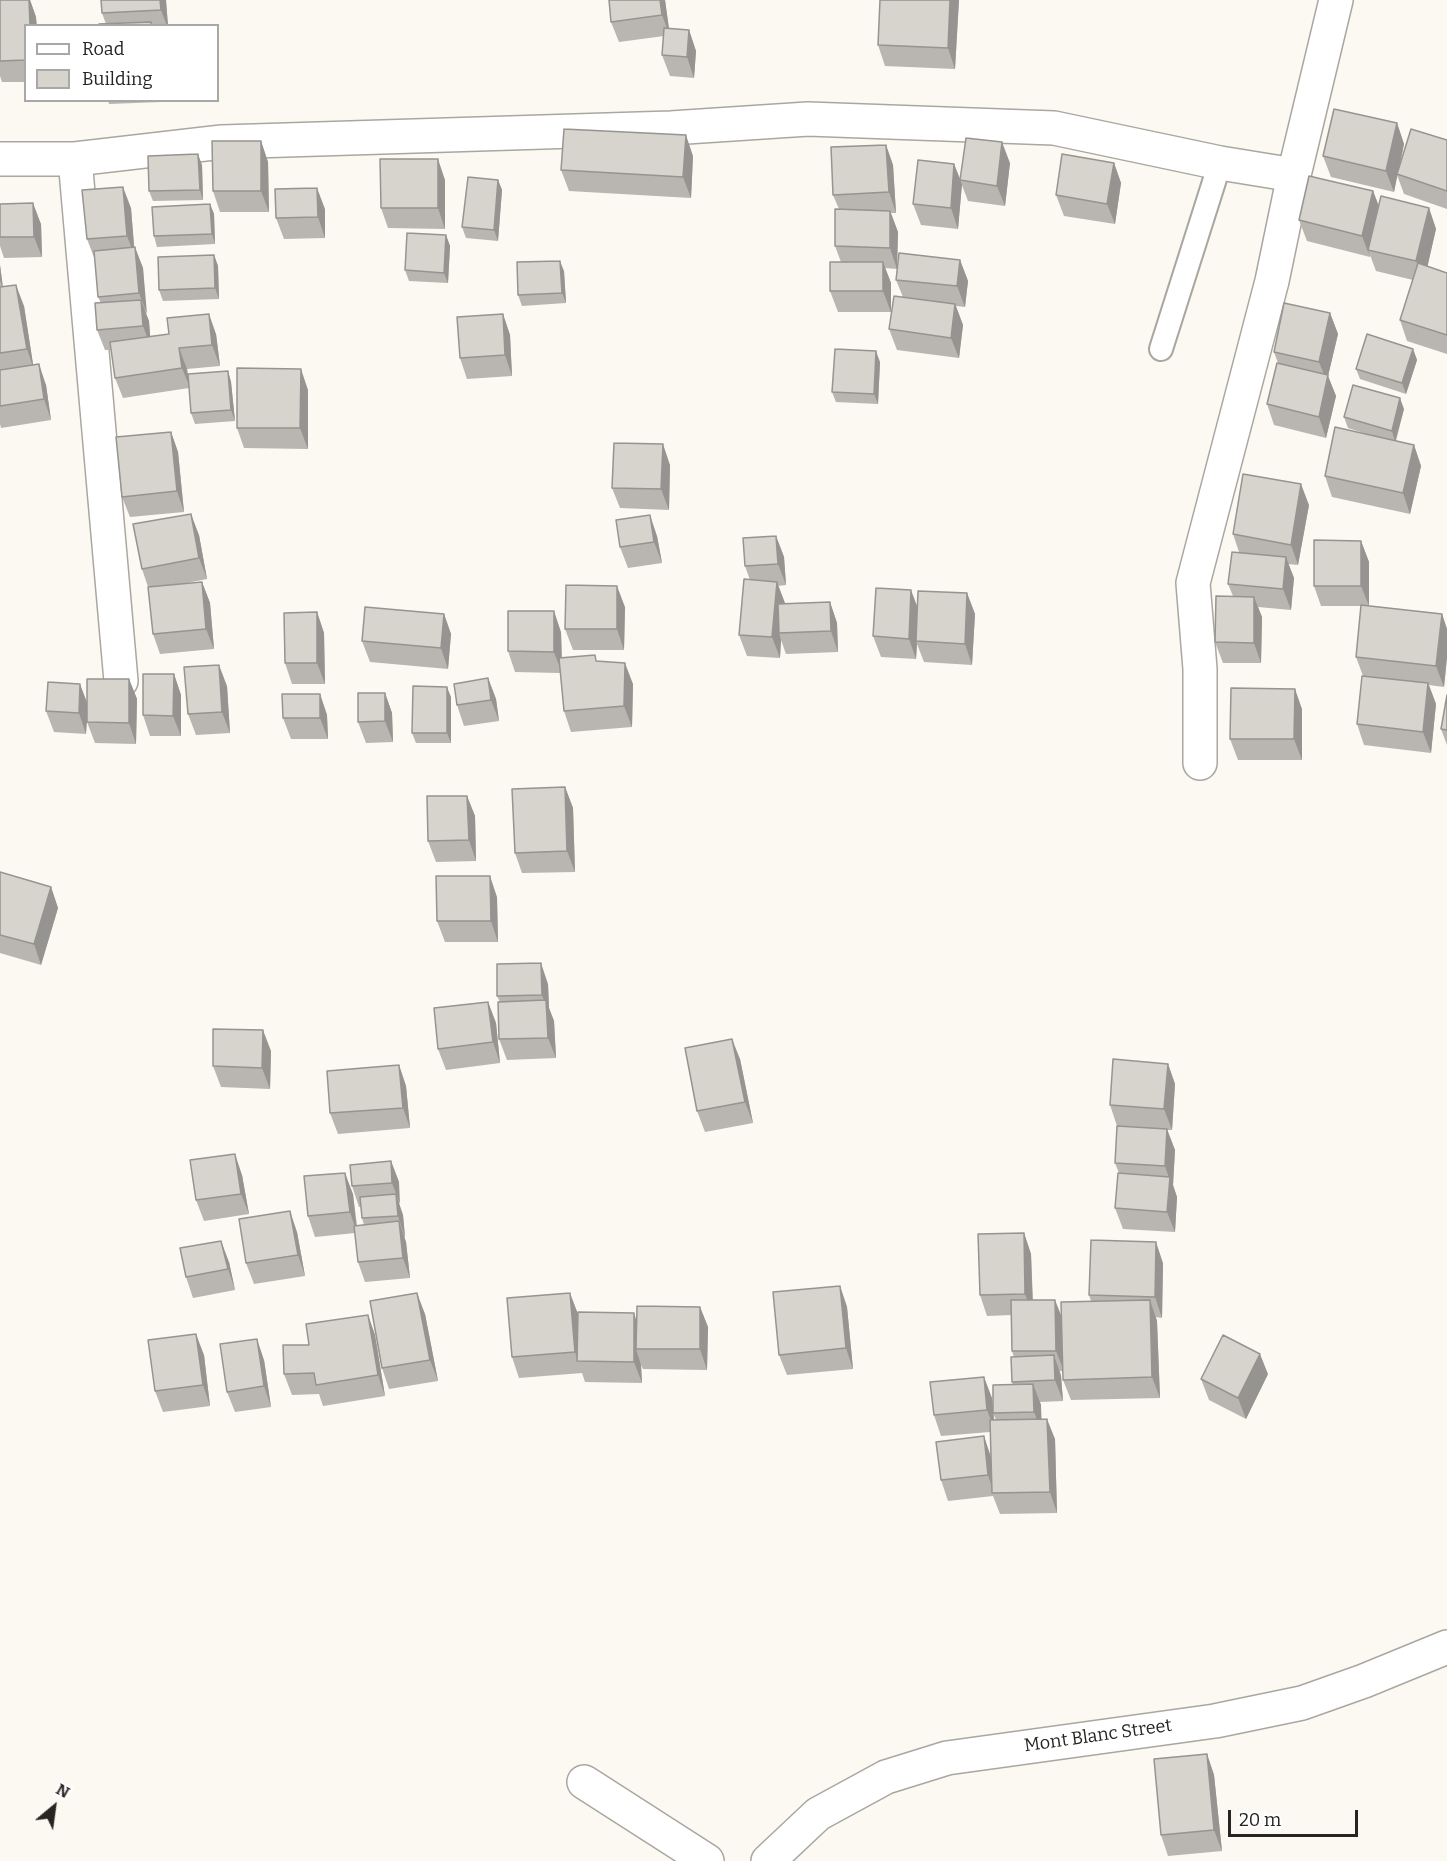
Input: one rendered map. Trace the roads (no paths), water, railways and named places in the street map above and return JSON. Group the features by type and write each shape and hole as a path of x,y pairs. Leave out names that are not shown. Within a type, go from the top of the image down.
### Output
{"street":[{"path":"1200,763 1200,669 1193,583 1241,408 1336,0"},
{"path":"0,159 75,159 222,142 671,128 808,119 1054,128 1220,163 1294,175"},
{"path":"75,159 121,681"},
{"name":"Mont Blanc Street","path":"768,1861 818,1814 886,1777 927,1764 947,1758 1067,1739 1215,1721 1302,1703 1364,1681 1447,1647"},
{"path":"584,1782 706,1861"}],"lane":[{"path":"1161,349 1220,163"}]}
